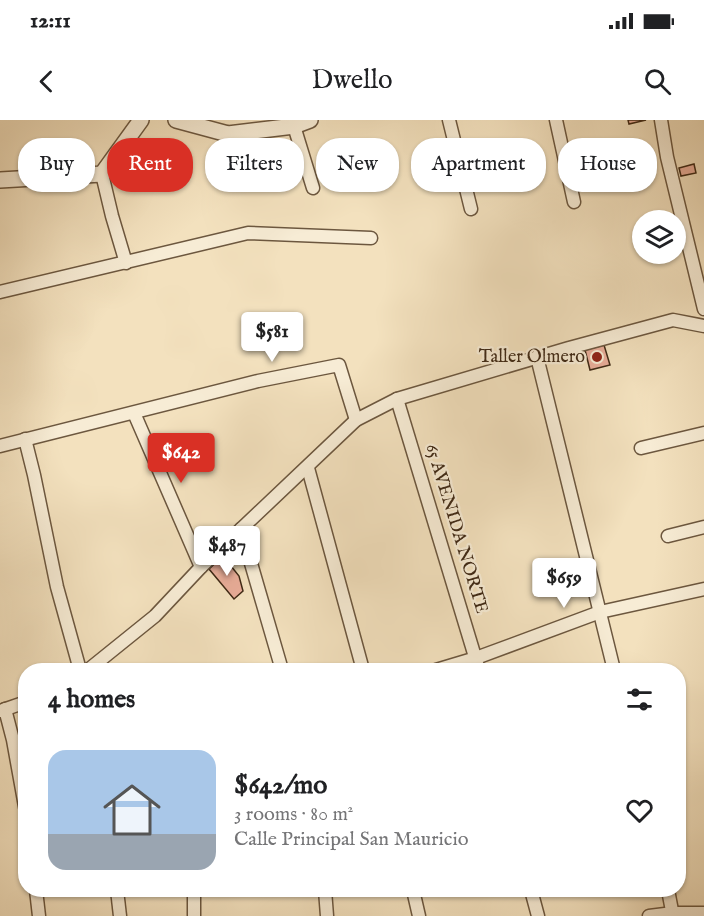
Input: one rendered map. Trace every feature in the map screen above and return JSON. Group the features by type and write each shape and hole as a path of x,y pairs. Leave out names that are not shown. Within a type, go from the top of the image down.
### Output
{"street":[{"path":"126,263 102,174 141,120"},
{"path":"176,120 228,134 294,126 310,120"},
{"path":"449,120 471,209"},
{"path":"556,120 574,202"},
{"path":"661,120 667,157 704,309"},
{"path":"294,126 314,188"},
{"path":"0,180 102,174"},
{"path":"0,292 248,233 370,238"},
{"path":"96,663 155,616 201,567 356,420 397,399 537,357 673,320 704,326"},
{"path":"537,357 612,663"},
{"path":"0,446 258,381 339,365 356,420"},
{"name":"65 AVENIDA NORTE","path":"397,399 477,663"},
{"path":"134,413 201,567"},
{"path":"641,448 704,433"},
{"path":"25,439 57,587 84,663"},
{"path":"308,468 361,663"},
{"path":"668,536 704,527"},
{"path":"241,529 280,663"},
{"path":"459,663 600,612 704,589"},
{"path":"18,705 2,710 13,741 18,768"},
{"path":"37,897 39,916"},
{"path":"118,897 120,916"},
{"path":"194,897 194,916"},
{"path":"326,897 327,916"},
{"path":"415,897 419,916"},
{"path":"533,897 537,916"},
{"path":"669,897 673,914"},
{"path":"649,916 704,913"}],"building":[{"path":"628,120 646,120 629,124"},
{"path":"694,164 696,173 681,176 679,168"},
{"name":"Taller Olmero","path":"604,345 610,365 590,370 585,350"},
{"path":"223,556 239,576 243,591 234,599 209,569"}],"place":[{"name":"Taller Olmero","path":"597,357"}]}
